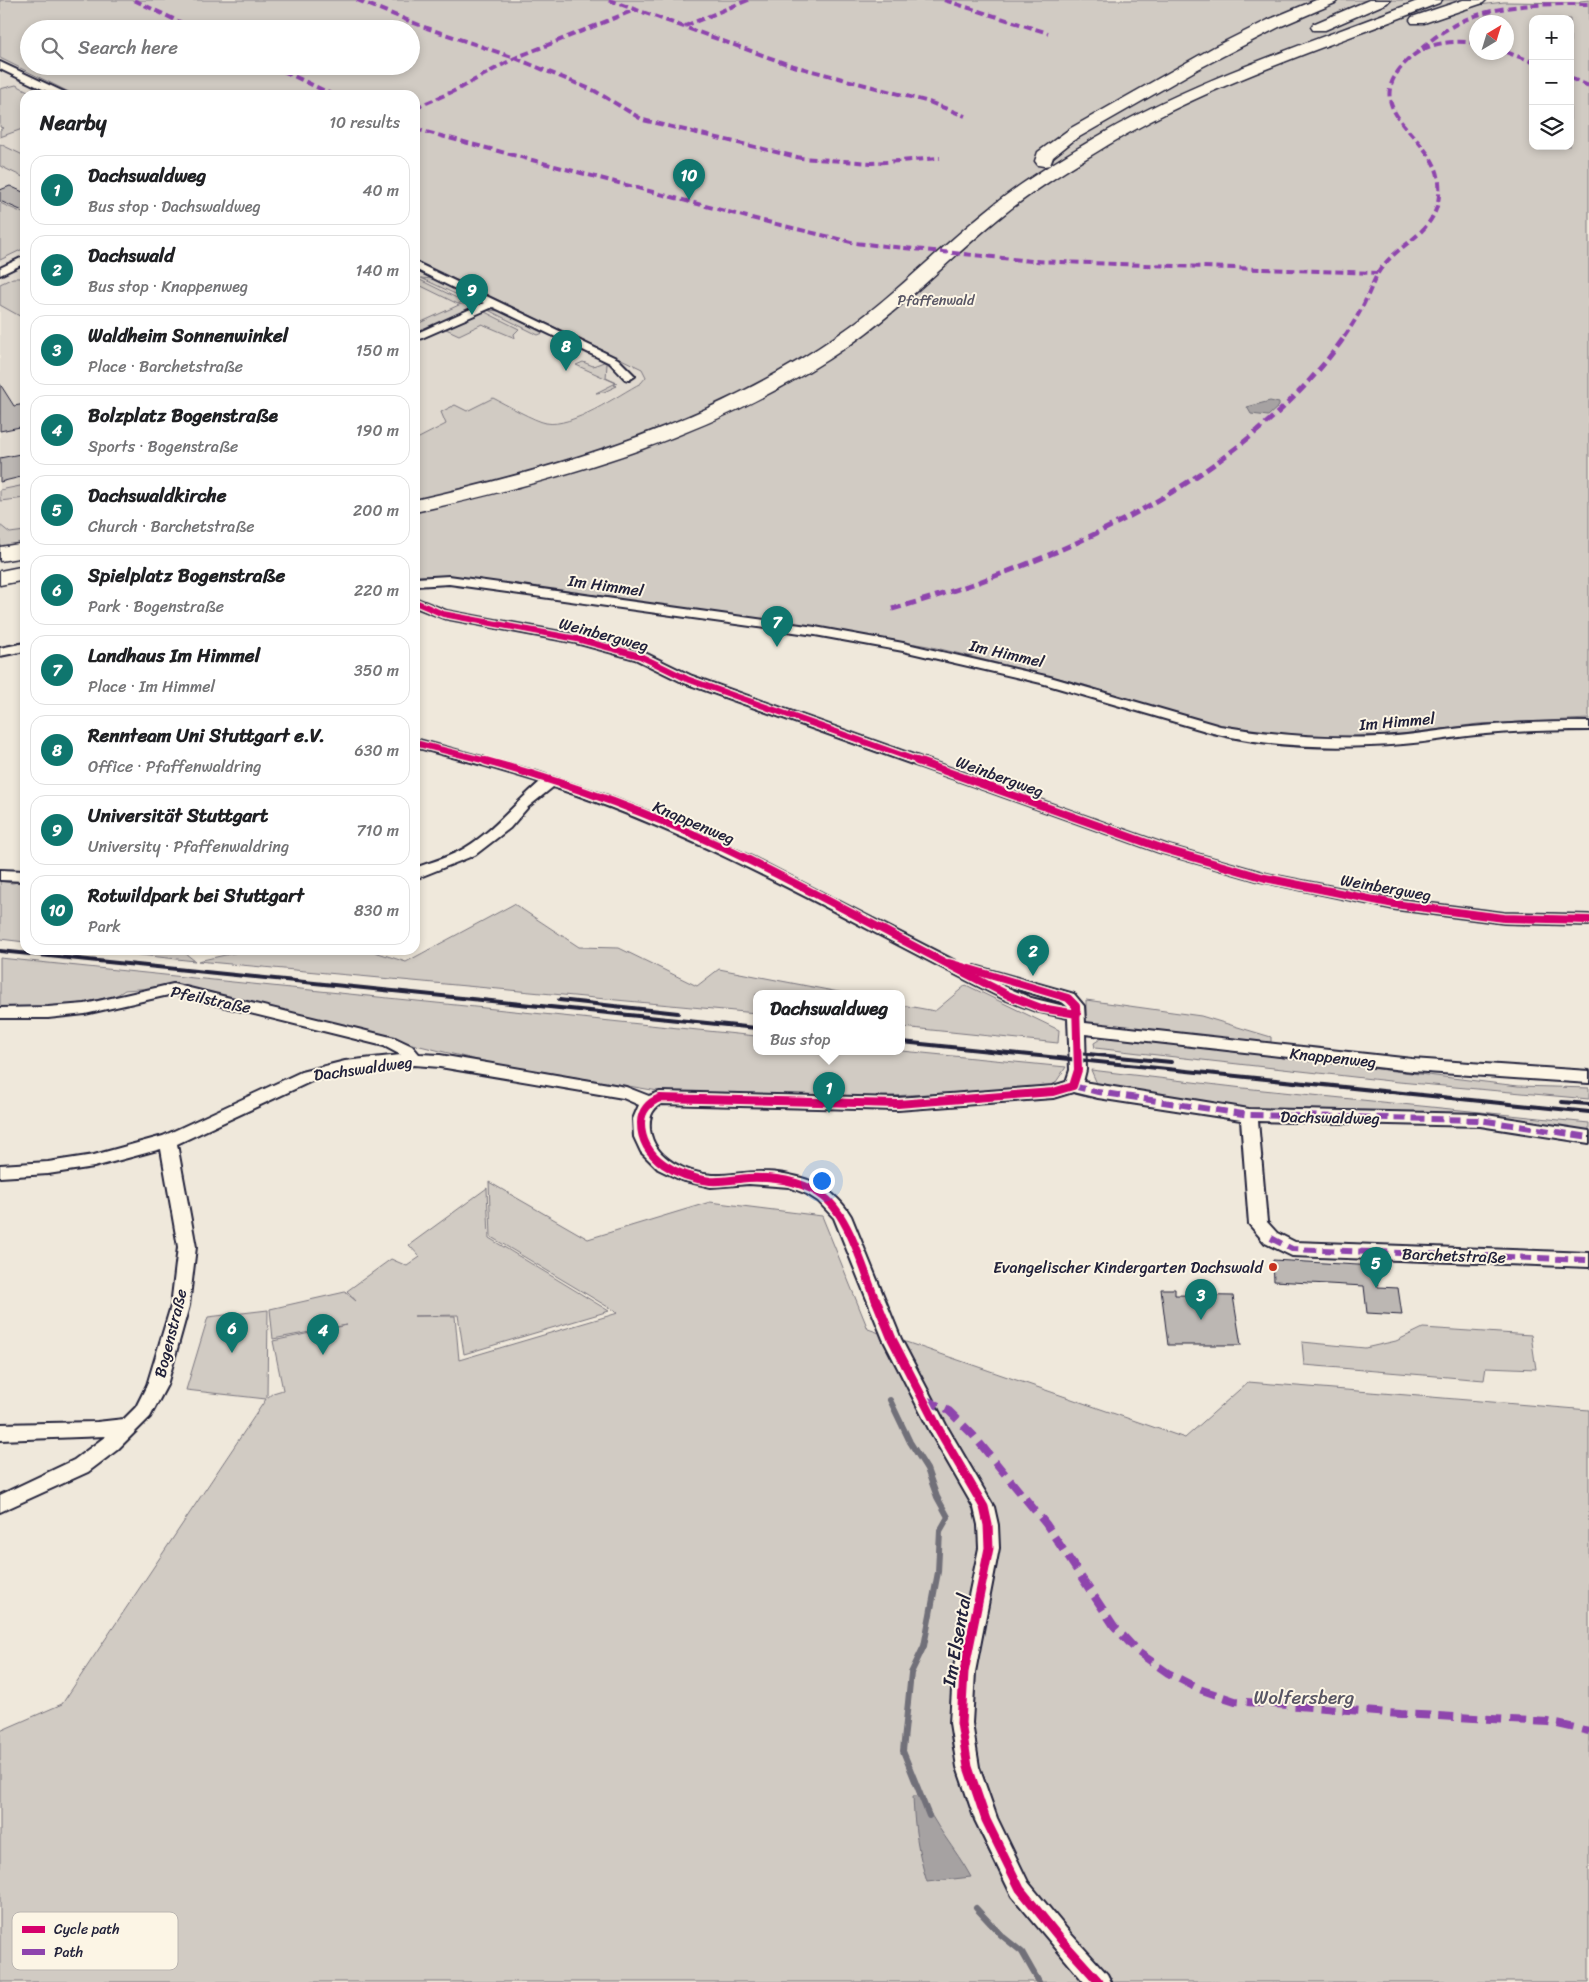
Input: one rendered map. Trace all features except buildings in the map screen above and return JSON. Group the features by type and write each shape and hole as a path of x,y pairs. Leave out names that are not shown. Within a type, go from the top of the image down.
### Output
{"highway":[{"path":"1044,161 1044,156 1062,142 1178,73 1262,30 1330,0"},
{"path":"1291,41 1338,18 1382,0"},
{"path":"420,505 520,481 602,455 696,420 776,380 804,365 856,331 908,290 969,234 1042,178 1156,111 1377,17 1407,0"},
{"path":"420,493 505,474 567,455 670,418 745,383 799,352 847,320 990,198 1044,161 1153,100 1224,66 1291,41 1434,0"},
{"path":"1096,146 1157,119 1229,91 1442,11 1478,0"},
{"path":"0,554 20,551"},
{"path":"0,565 20,562"},
{"path":"0,578 20,574"},
{"path":"0,591 20,587"}],"street":[{"path":"0,65 20,75"},
{"path":"21,75 52,90"},
{"path":"0,272 20,262"},
{"path":"420,267 614,361 629,376"},
{"path":"420,336 493,303"},
{"name":"Im Himmel","path":"420,582 450,580 582,600 815,631 903,647 1045,680 1218,730 1239,734 1354,742 1404,740 1468,731 1539,725 1589,726"},
{"name":"Weinbergweg","path":"420,604 443,614 577,639 640,656 687,679 1164,849 1265,878 1394,904 1495,917 1589,920"},
{"path":"0,652 20,648"},
{"name":"Knappenweg","path":"420,743 463,754 550,781 628,809 712,844 949,963 1068,998 1076,1006 1077,1021 1412,1065 1589,1077"},
{"path":"420,872 470,852 505,825 523,804 550,781"},
{"path":"0,874 20,876"},
{"name":"Pfeilstraße","path":"0,1013 62,1012 97,1007 144,993 173,988 389,1042 406,1050 414,1059"},
{"path":"1072,1086 1078,1070 1077,1021"},
{"name":"Dachswaldweg","path":"0,1171 48,1168 94,1161 168,1142 307,1076 345,1067 414,1059 440,1061 626,1092 650,1102 660,1098 898,1104 1053,1092 1072,1086 1098,1092 1249,1115 1480,1120 1589,1137"},
{"name":"Im Elsental","path":"650,1102 644,1109 641,1120 642,1133 648,1149 664,1166 682,1175 712,1181 771,1178 800,1183 814,1189 836,1206 842,1216 892,1339 939,1430 984,1507 988,1525 989,1548 964,1672 961,1723 968,1768 986,1820 1020,1889 1062,1941 1099,1982"},
{"name":"Barchetstraße","path":"1249,1115 1258,1224 1271,1238 1292,1249 1589,1260"},
{"name":"Bogenstraße","path":"0,1504 81,1466 110,1445 143,1412 157,1385 180,1306 187,1247 168,1142"},
{"path":"0,1432 97,1430 128,1426"}],"shaded area":[{"path":"0,58 20,68 20,75 34,75 65,90 20,90 20,532 10,533 0,525"},
{"path":"420,262 642,369 646,377 641,383 576,418 561,422 545,423 493,398 420,437"},
{"path":"1270,401 1279,403 1279,406 1268,416 1251,414 1247,407"},
{"path":"922,1795 932,1817 971,1877 927,1882 915,1829 913,1796"}],"green space":[{"name":"Pfaffenwald","path":"0,0 1470,0 1479,5 1504,2 1580,3 1580,1 1589,0 1589,719 1478,724 1367,739 1228,730 1078,683 928,646 793,624 448,576 420,576 420,437 446,424 441,412 455,405 467,411 493,398 541,422 557,423 569,421 595,409 641,383 646,377 642,369 420,262 420,90 65,90 34,75 420,75 420,20 20,20 20,68 0,58"},
{"path":"16,85 26,90 20,90 20,130 0,137 0,130 3,128 0,127 0,89"},
{"path":"0,144 20,154 20,176 0,166"},
{"path":"0,203 20,212 20,250 0,260"},
{"path":"13,278 20,278 20,316 0,305 0,284"},
{"path":"421,278 433,279 478,300 480,304 479,305"},
{"path":"420,280 463,301 458,304 420,285"},
{"path":"461,304 475,307 420,332 420,323"},
{"path":"488,310 500,311 543,333 538,335"},
{"path":"483,311 519,329 514,334 515,338 482,324 459,335 446,329"},
{"path":"583,362 593,366 604,362 607,364 606,378 617,383 614,385 617,386 604,392 596,393 616,383 576,365"},
{"path":"20,486 20,499 0,501 0,490"},
{"path":"0,525 10,533 20,532 20,547 0,550"},
{"path":"0,881 12,883 20,882 20,941 0,939"},
{"path":"514,904 579,947 619,948 697,986 719,969 828,990 753,990 753,1013 198,961 225,955 384,955 406,962"},
{"path":"140,955 187,955 195,961"},
{"path":"0,958 753,1036 753,1055 905,1055 905,1051 1066,1067 1054,1085 1037,1088 855,1098 670,1093 485,1062 177,986 125,990 117,995 63,1008 0,1008"},
{"path":"966,985 1059,1030 1058,1043 905,1027 905,1006 935,1011"},
{"path":"1086,1000 1201,1016 1271,1037 1271,1048 1086,1023"},
{"path":"1105,1036 1518,1086 1589,1088 1589,1099 1399,1082 1095,1048 1094,1043"},
{"path":"1091,1070 1243,1088 1589,1123 1589,1135 1480,1119 1251,1111 1098,1086"},
{"name":"Wolfersberg","path":"489,1182 588,1239 710,1202 822,1216 868,1329 1185,1438 1248,1382 1589,1410 1589,1982 0,1982 0,1731 62,1704 266,1399 186,1390 208,1317 268,1310 267,1398 273,1393 283,1390 273,1341 347,1325 273,1339 270,1309 345,1292 356,1301 347,1291 391,1259 407,1266 420,1257 409,1245 487,1188 489,1238 609,1311 464,1354 458,1315 414,1316 455,1316 459,1360 618,1313 491,1237"},
{"path":"1423,1328 1531,1335 1536,1369 1486,1367 1484,1380 1304,1365 1302,1342 1365,1348 1396,1341"}],"waterway":[{"path":"890,1400 910,1442 927,1469 937,1497 948,1517 940,1531 938,1572 924,1646 911,1673 903,1751 929,1816"},
{"path":"976,1908 1001,1935 1022,1952 1039,1982"}],"railway":[{"path":"0,951 20,953"},
{"path":"39,955 753,1028"},
{"path":"559,1000 678,1013"},
{"path":"905,1042 1589,1112"},
{"path":"1077,1053 1171,1062"},
{"path":"1562,1102 1589,1104"}],"marked path":[{"path":"134,0 175,20"},
{"path":"357,0 407,20"},
{"path":"609,0 790,65 929,102 965,116"},
{"path":"685,26 748,0"},
{"path":"944,0 1048,33"},
{"path":"1422,48 1439,33 1457,22 1478,14 1522,6 1589,4"},
{"path":"420,106 454,91 515,58 637,9"},
{"path":"420,25 515,58 595,91 643,120 801,158 872,163 940,158"},
{"path":"892,609 1020,566 1113,524 1158,500 1202,473 1243,443 1281,410 1316,373 1344,337 1357,318 1376,275 1383,265 1414,239 1434,217 1439,198 1439,182 1436,168 1396,117 1390,97 1390,90 1395,77 1402,66 1419,51 1441,43 1469,42"},
{"path":"1514,55 1529,61"},
{"path":"292,75 323,90"},
{"path":"1574,80 1589,86"},
{"path":"420,130 747,217 855,243 1032,261 1377,273"},
{"path":"1073,1086 1098,1092 1249,1115 1480,1120 1589,1137"},
{"path":"1271,1238 1292,1249 1589,1260"},
{"path":"924,1399 949,1411 973,1435 1046,1524 1114,1626 1138,1652 1168,1673 1199,1689 1235,1701 1401,1714 1548,1722 1589,1731"}],"cycle path":[{"path":"420,604 443,614 577,639 640,656 687,679 1164,849 1265,878 1394,904 1504,918 1589,920"},
{"path":"420,744 491,762 566,786 640,813 712,843 749,861 1010,996 1041,1008 1077,1014"},
{"path":"949,963 1068,998 1076,1006 1078,1070 1073,1086 1053,1092 898,1104 660,1098 652,1101 644,1111 641,1119 642,1137 647,1148 664,1165 687,1176 711,1181 749,1178 789,1181 824,1196 842,1216 892,1339 939,1430 984,1507 988,1525 989,1548 964,1672 961,1723 968,1767 986,1820 1020,1889 1062,1941 1099,1982"}],"place":[{"name":"Rotwildpark bei Stuttgart","path":"689,200"},
{"name":"Universität Stuttgart","path":"472,315"},
{"name":"Rennteam Uni Stuttgart e.V.","path":"566,371"},
{"name":"Landhaus Im Himmel","path":"777,647"},
{"name":"Dachswald","path":"1033,976"},
{"name":"Dachswaldweg","path":"829,1113"},
{"name":"Evangelischer Kindergarten Dachswald","path":"1273,1267"},
{"name":"Dachswaldkirche","path":"1376,1288"},
{"name":"Waldheim Sonnenwinkel","path":"1201,1320"},
{"name":"Spielplatz Bogenstraße","path":"232,1353"},
{"name":"Bolzplatz Bogenstraße","path":"323,1355"}]}
